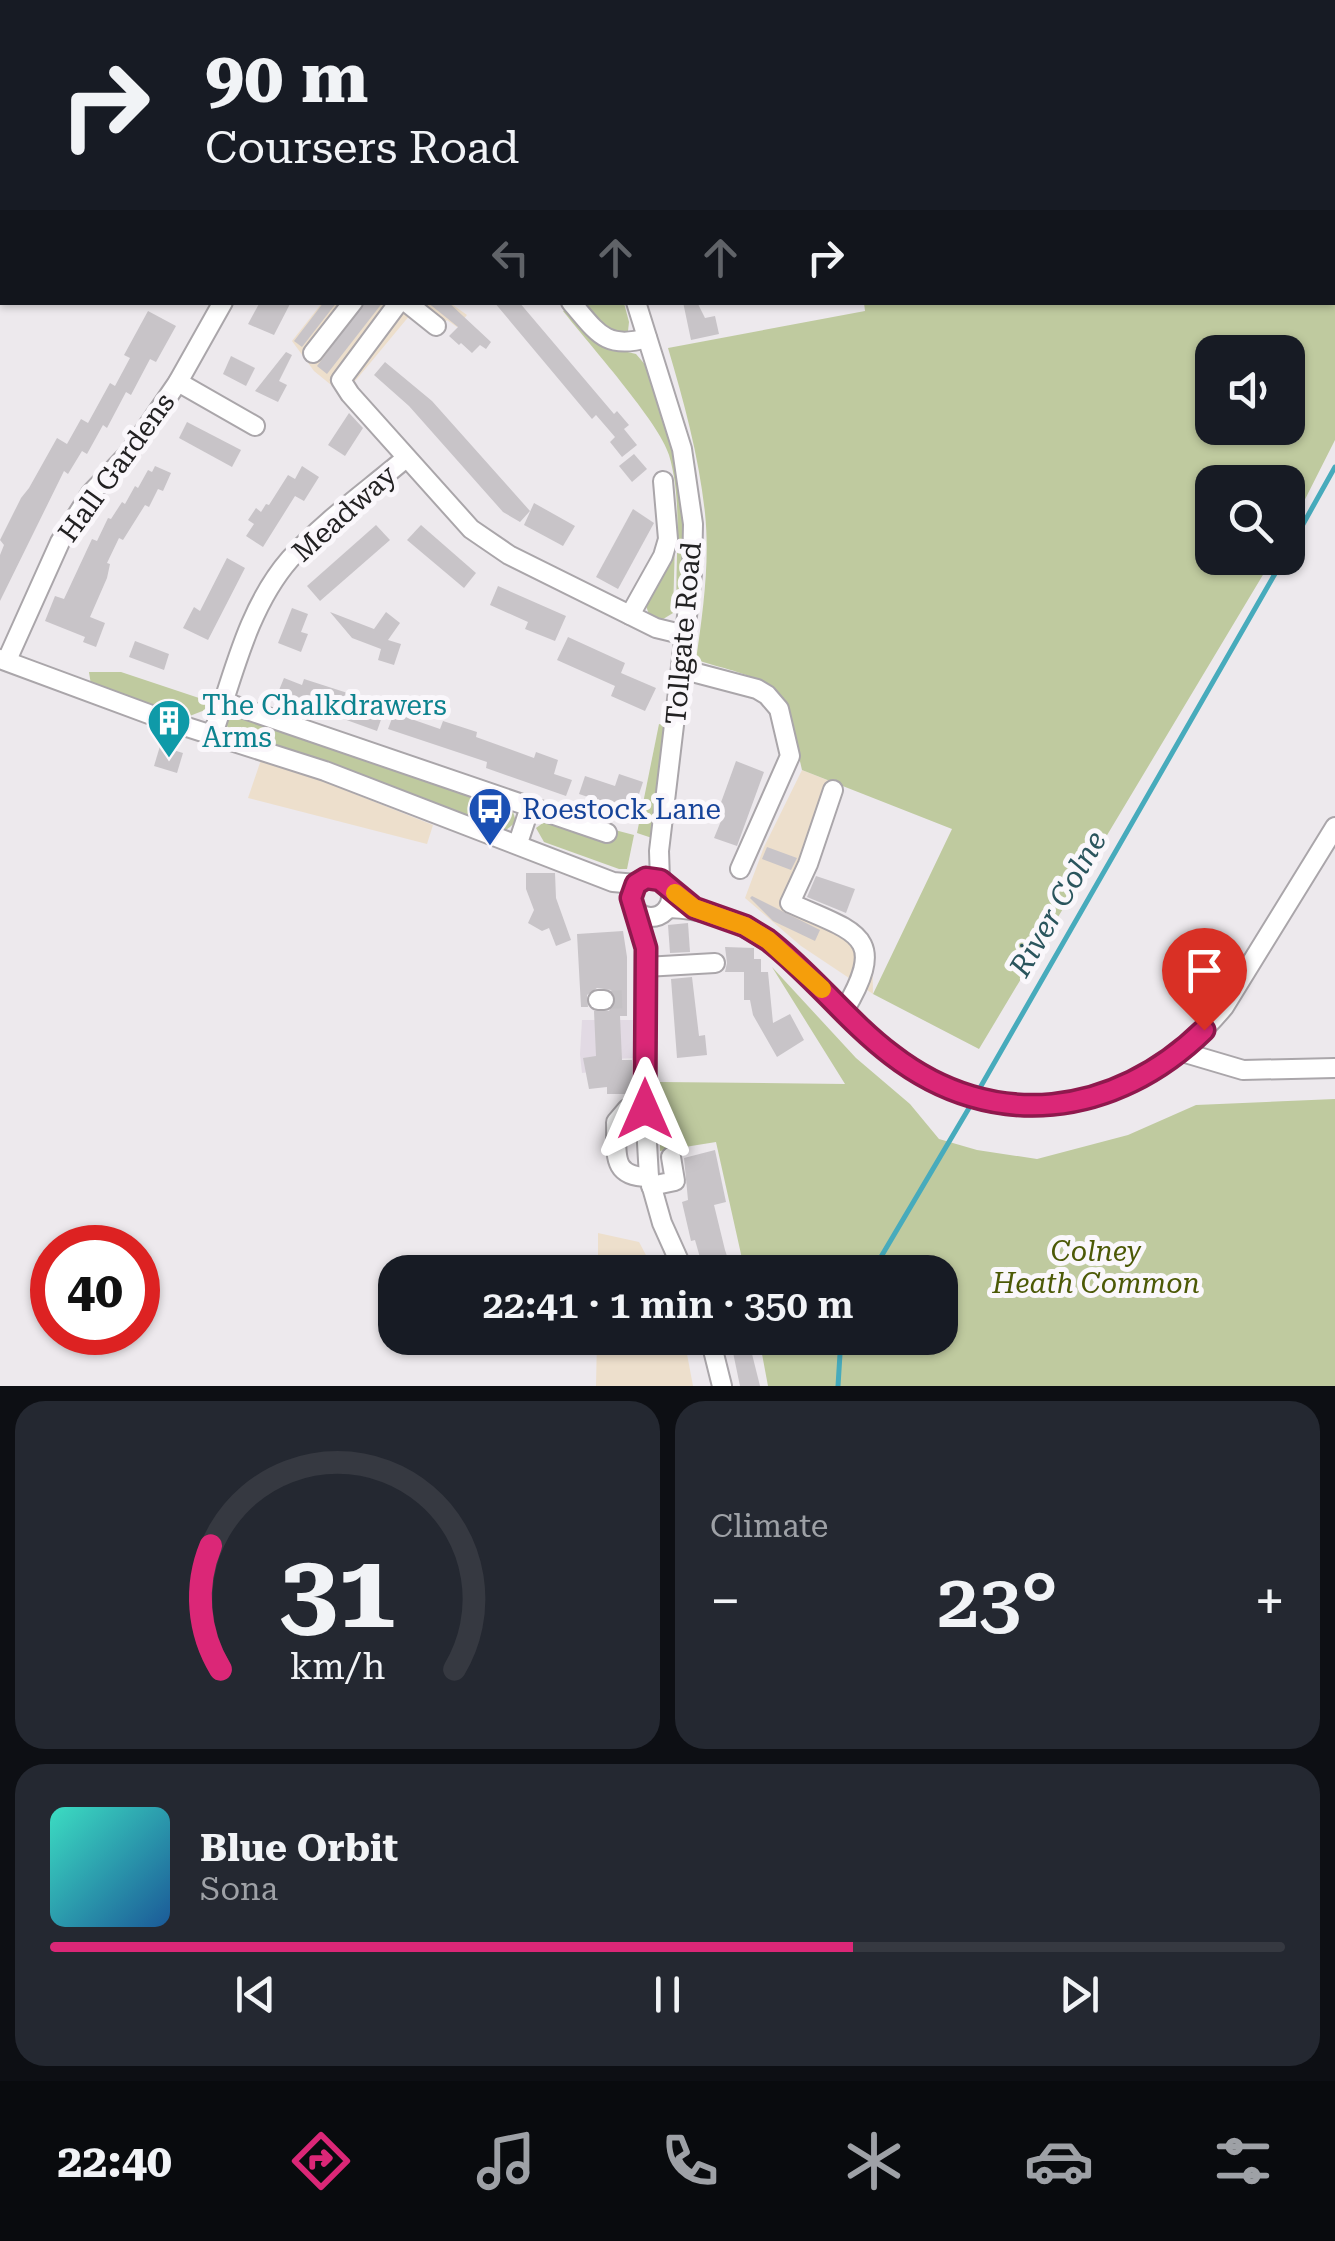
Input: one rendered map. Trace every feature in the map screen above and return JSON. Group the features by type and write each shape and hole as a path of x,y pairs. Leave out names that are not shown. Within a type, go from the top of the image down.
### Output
{"street":[{"name":"Hall Gardens","path":"3,660 60,542 91,493 130,452 178,382 221,305"},
{"path":"313,354 351,305"},
{"name":"Meadway","path":"400,305 341,380 350,394 462,520 489,542 656,628 686,634"},
{"path":"406,305 436,326"},
{"path":"573,305 607,340 629,343 647,338"},
{"name":"Tollgate Road","path":"637,305 682,449 691,497 692,574 686,634 650,895 646,957 636,1000 650,1182 676,1255"},
{"name":"Hall Gardens","path":"178,382 255,426"},
{"name":"Meadway","path":"213,734 256,615 282,570 308,542 406,458"},
{"path":"630,615 663,556 668,539 663,481"},
{"path":"3,660 165,720 326,772 613,882 745,926 768,940 893,1056 942,1086 1012,1104 1063,1104 1102,1096 1137,1082 1182,1052 1224,1007 1335,827"},
{"path":"682,669 757,689 767,694 779,709 790,756 740,869"},
{"path":"224,702 607,833"},
{"path":"832,790 808,864 790,903 847,928 860,938 867,964 862,982 844,1011"},
{"path":"518,843 530,807"},
{"path":"646,957 715,962"},
{"path":"1182,1052 1243,1070 1335,1068"},
{"path":"645,1109 627,1109 616,1122 622,1171 650,1182 675,1182 671,1157"},
{"path":"714,1355 722,1386"}],"shaded area":[{"path":"320,305 453,305 467,315 457,327 447,320 435,334 410,315 341,393 314,371 292,341"},
{"path":"262,757 433,825 427,844 248,798"},
{"path":"802,770 842,786 802,899 853,924 872,945 873,994 801,946 745,898 764,847"},
{"path":"582,1020 633,1020 634,1058 598,1060 598,1071 582,1073"},
{"path":"598,1233 639,1242 646,1255 598,1255"},
{"path":"597,1355 687,1355 693,1386 596,1386"}],"green space":[{"path":"582,305 625,305 628,331 618,334 605,329"},
{"path":"864,305 1335,305 1335,440 1305,499 1305,465 1195,465 1195,575 1263,575 979,1049 873,994 952,829 802,770 789,718 774,690 747,675 696,660 706,568 705,513 690,430 668,348 865,311"},
{"path":"566,309 602,346 636,354 648,368 678,469 685,531 681,604 677,611 677,513 669,455 652,423 563,311"},
{"path":"675,542 673,613 660,621 650,617 646,606"},
{"path":"89,672 121,672 208,701 205,710 182,719 91,685"},
{"path":"236,713 512,808 516,822 506,830 499,829 233,733 226,725 227,719"},
{"path":"659,724 666,726 652,838 637,833"},
{"path":"547,820 634,835 627,869 544,842 536,828"},
{"name":"Colney Heath Common","path":"772,967 856,1058 910,1104 939,1139 977,1150 1037,1159 1128,1135 1196,1105 1335,1099 1335,1386 768,1386 762,1355 958,1355 958,1255 741,1255 716,1142 660,1151 660,1082 845,1084"}],"building":[{"path":"258,305 289,305 274,335 248,324"},
{"path":"322,305 335,305 302,347 294,341"},
{"path":"363,305 381,305 327,374 317,366"},
{"path":"431,305 451,305 491,342 486,349 480,345 472,353 449,336 458,327"},
{"path":"497,305 522,305 614,414 617,411 629,425 624,429 637,445 622,457 610,442 615,437 596,415 592,419"},
{"path":"684,305 698,305 705,318 715,316 719,334 691,340"},
{"path":"148,311 176,326 156,362 150,359 131,395 126,392 107,428 103,425 87,454 82,451 68,474 64,471 0,601 0,555 4,545 0,540 21,498 57,438 67,444 81,419 88,423 110,383 115,386 130,358 124,355"},
{"path":"286,352 292,355 279,381 287,385 278,402 255,391"},
{"path":"231,356 255,368 246,386 223,374"},
{"path":"385,362 432,401 530,511 520,522 503,512 409,406 374,375"},
{"path":"349,413 363,428 345,456 328,445"},
{"path":"187,422 241,450 232,467 179,438"},
{"path":"634,454 647,469 632,482 619,466"},
{"path":"155,466 171,473 163,491 158,489 123,540 119,538 107,563 107,578 90,617 105,623 96,647 83,642 85,637 45,621 55,596 64,599 92,539 97,541 108,518 122,502 125,504 135,486 138,488 148,470 152,472"},
{"path":"302,466 319,477 304,501 295,496 263,547 246,536 254,524 248,520 256,508 261,512 269,505 288,475 295,479"},
{"path":"534,503 575,526 563,546 524,525"},
{"path":"633,509 654,523 618,589 596,577"},
{"path":"376,525 390,540 320,601 307,586"},
{"path":"421,525 476,573 464,588 407,540"},
{"path":"227,558 245,568 208,640 183,628 194,607 200,611"},
{"path":"498,586 566,616 555,641 525,629 528,622 490,605"},
{"path":"292,608 308,614 301,632 308,634 301,652 278,643"},
{"path":"330,612 374,629 386,612 400,623 388,640 401,644 394,665 378,660 381,649 352,638"},
{"path":"568,637 625,663 621,673 656,688 645,711 611,696 615,686 557,660"},
{"path":"135,641 169,654 164,670 129,657"},
{"path":"284,678 302,685 304,679 360,697 357,705 383,714 377,731 277,695"},
{"path":"394,713 440,729 443,721 534,758 536,752 558,760 554,774 572,780 566,796 486,768 487,762 388,729"},
{"path":"160,746 183,753 177,773 154,766"},
{"path":"736,761 764,772 737,846 714,838 721,821 715,819"},
{"path":"619,774 643,782 633,812 579,794 585,776 615,786"},
{"path":"767,847 797,858 791,870 762,859"},
{"path":"526,873 555,873 556,898 571,940 556,946 549,928 542,931 528,923 534,910 526,889"},
{"path":"816,876 855,889 846,913 807,897"},
{"path":"752,896 820,930 815,941 773,921"},
{"path":"688,923 690,952 670,953 668,925"},
{"path":"623,931 627,1016 620,1016 622,1060 632,1060 632,1094 607,1094 607,1087 589,1089 583,1058 596,1056 594,1011 609,1011 616,999 611,990 597,988 587,995 588,1007 581,1007 577,934"},
{"path":"725,947 754,948 754,959 761,959 761,972 768,972 773,1023 790,1014 804,1040 777,1057 753,1015 750,1000 744,1000 744,972 725,972"},
{"path":"692,977 699,1036 705,1035 707,1055 677,1058 671,979"},
{"path":"715,1150 726,1202 714,1205 727,1255 699,1255 695,1240 691,1241 682,1202 688,1200 684,1158"},
{"path":"734,1355 752,1355 760,1386 740,1386"}],"waterway":[{"name":"River Colne","path":"1305,521 1335,467"},
{"name":"River Colne","path":"977,1093 1274,575"},
{"name":"River Colne","path":"882,1255 972,1103"},
{"name":"River Colne","path":"838,1386 840,1355"}],"tunnel":[{"path":"604,1000 627,999"}],"slow traffic":[{"path":"675,893 694,908 720,915 768,940 822,989"}],"place":[{"name":"The Chalkdrawers Arms","path":"169,759"},
{"name":"Roestock Lane","path":"490,847"}],"route":[{"path":"645,1109 646,948 631,898 636,884 646,878 660,880 694,908 720,915 768,940 893,1056 920,1075 977,1098 1044,1106 1102,1096 1160,1068 1204,1030"}]}
